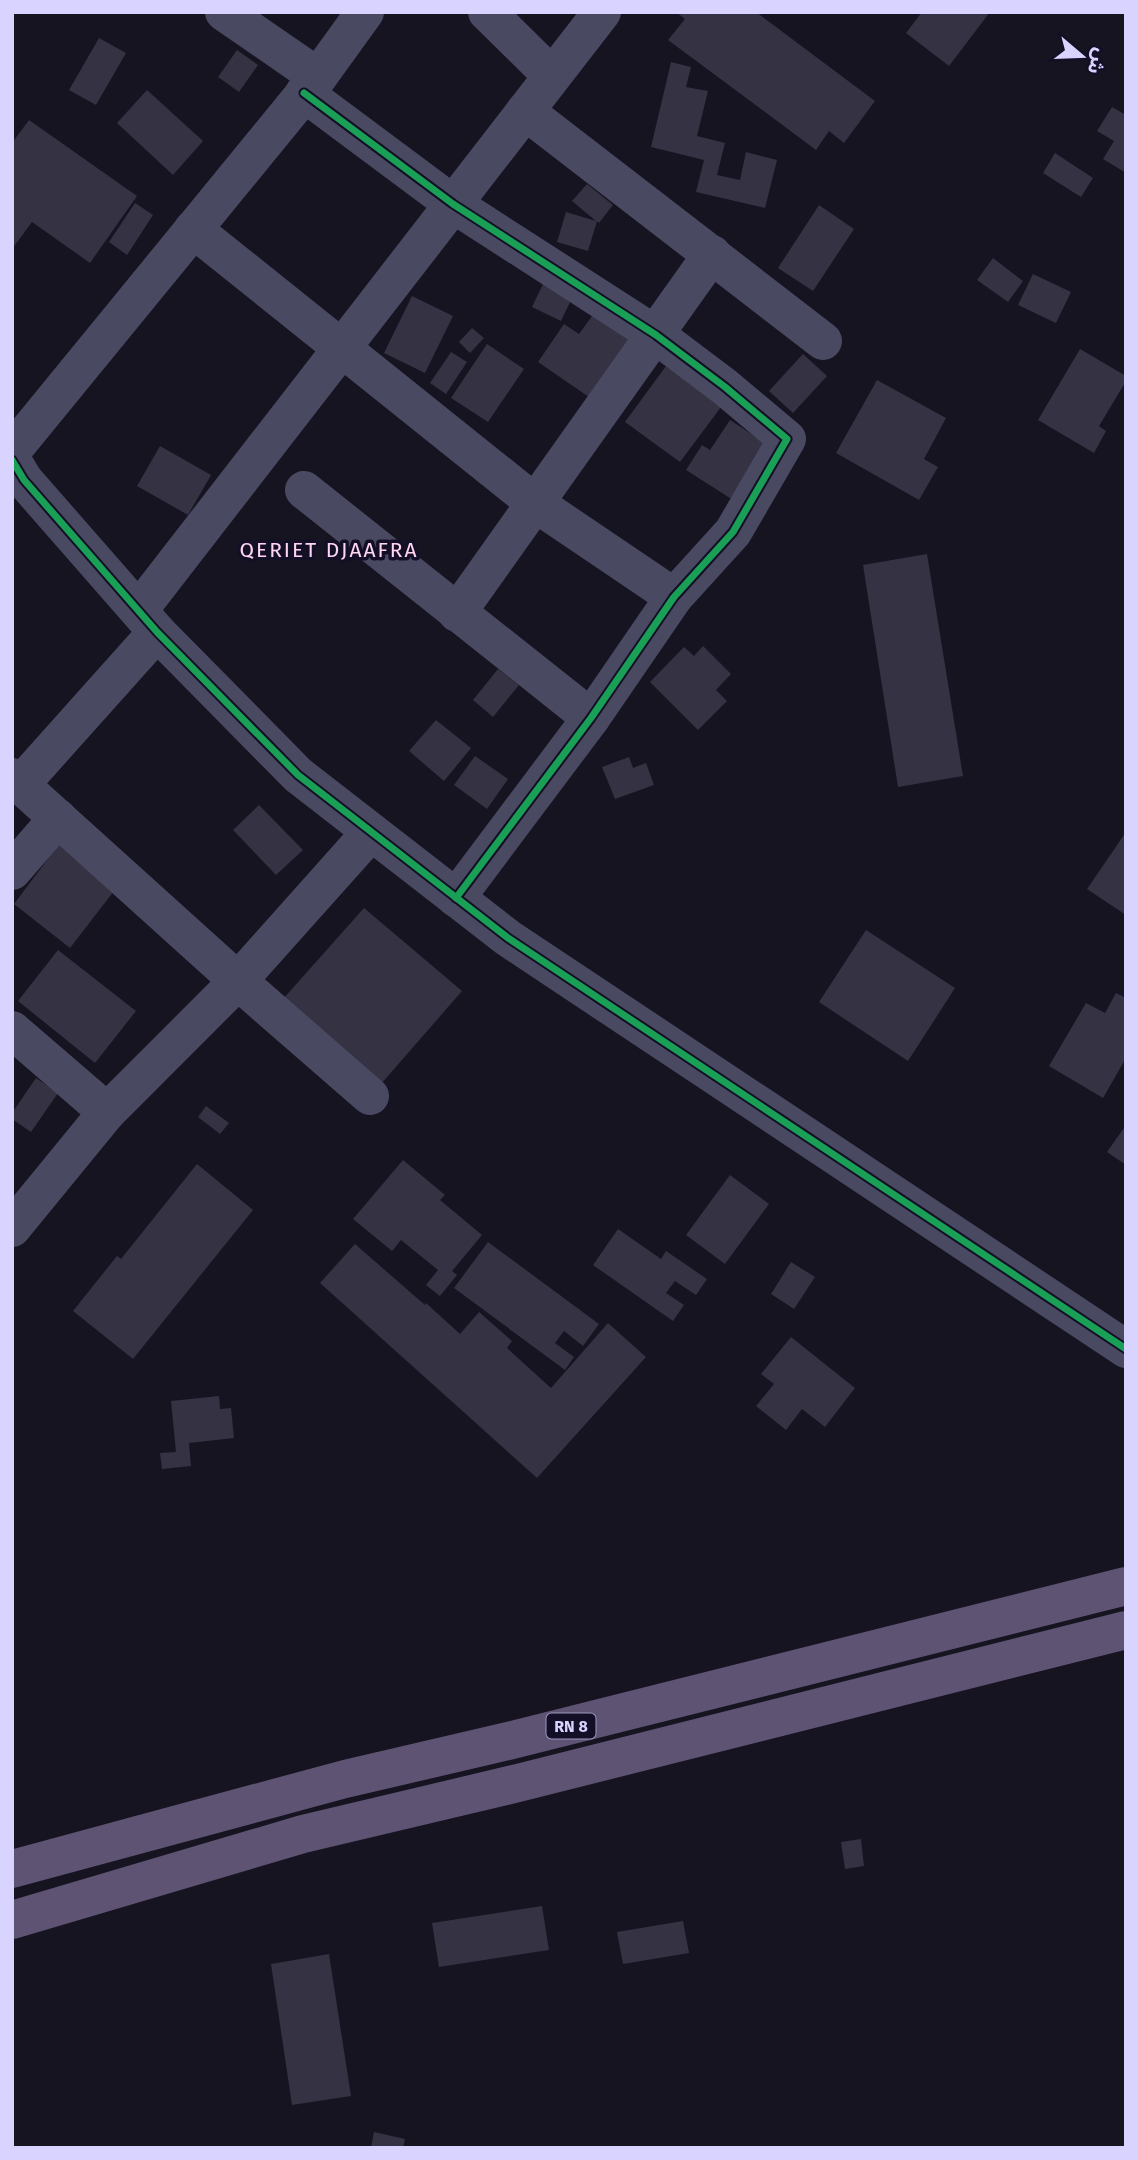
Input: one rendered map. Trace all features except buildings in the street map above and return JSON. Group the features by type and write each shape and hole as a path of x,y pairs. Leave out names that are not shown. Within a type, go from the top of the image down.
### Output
{"main road":[{"name":"RN 8","path":"12,1869 345,1779 508,1741 1126,1586"},
{"name":"RN 8","path":"12,1920 303,1834 518,1783 1126,1630"}],"street":[{"path":"224,12 453,204 656,335 725,387 787,439 733,532 674,597 591,718 456,898"},
{"path":"12,451 311,85 365,12"},
{"path":"487,12 552,76"},
{"path":"370,1096 17,781 148,621 341,348 602,12"},
{"path":"525,111 823,341"},
{"path":"193,229 535,503 674,597"},
{"path":"457,613 712,254"},
{"path":"12,460 24,480 148,621 298,775 508,938 1126,1349"},
{"path":"304,490 591,718"},
{"path":"12,871 58,818"},
{"path":"12,1228 107,1112 238,981 371,832"},
{"path":"12,1030 107,1112"}],"cycle path":[{"path":"304,93 453,204 656,335 725,387 787,439 733,532 674,597 591,718 456,898"},
{"path":"12,460 24,480 157,632 298,775 508,938 1126,1349"}],"district":[{"name":"QERIET DJAAFRA","path":"329,550"}]}
